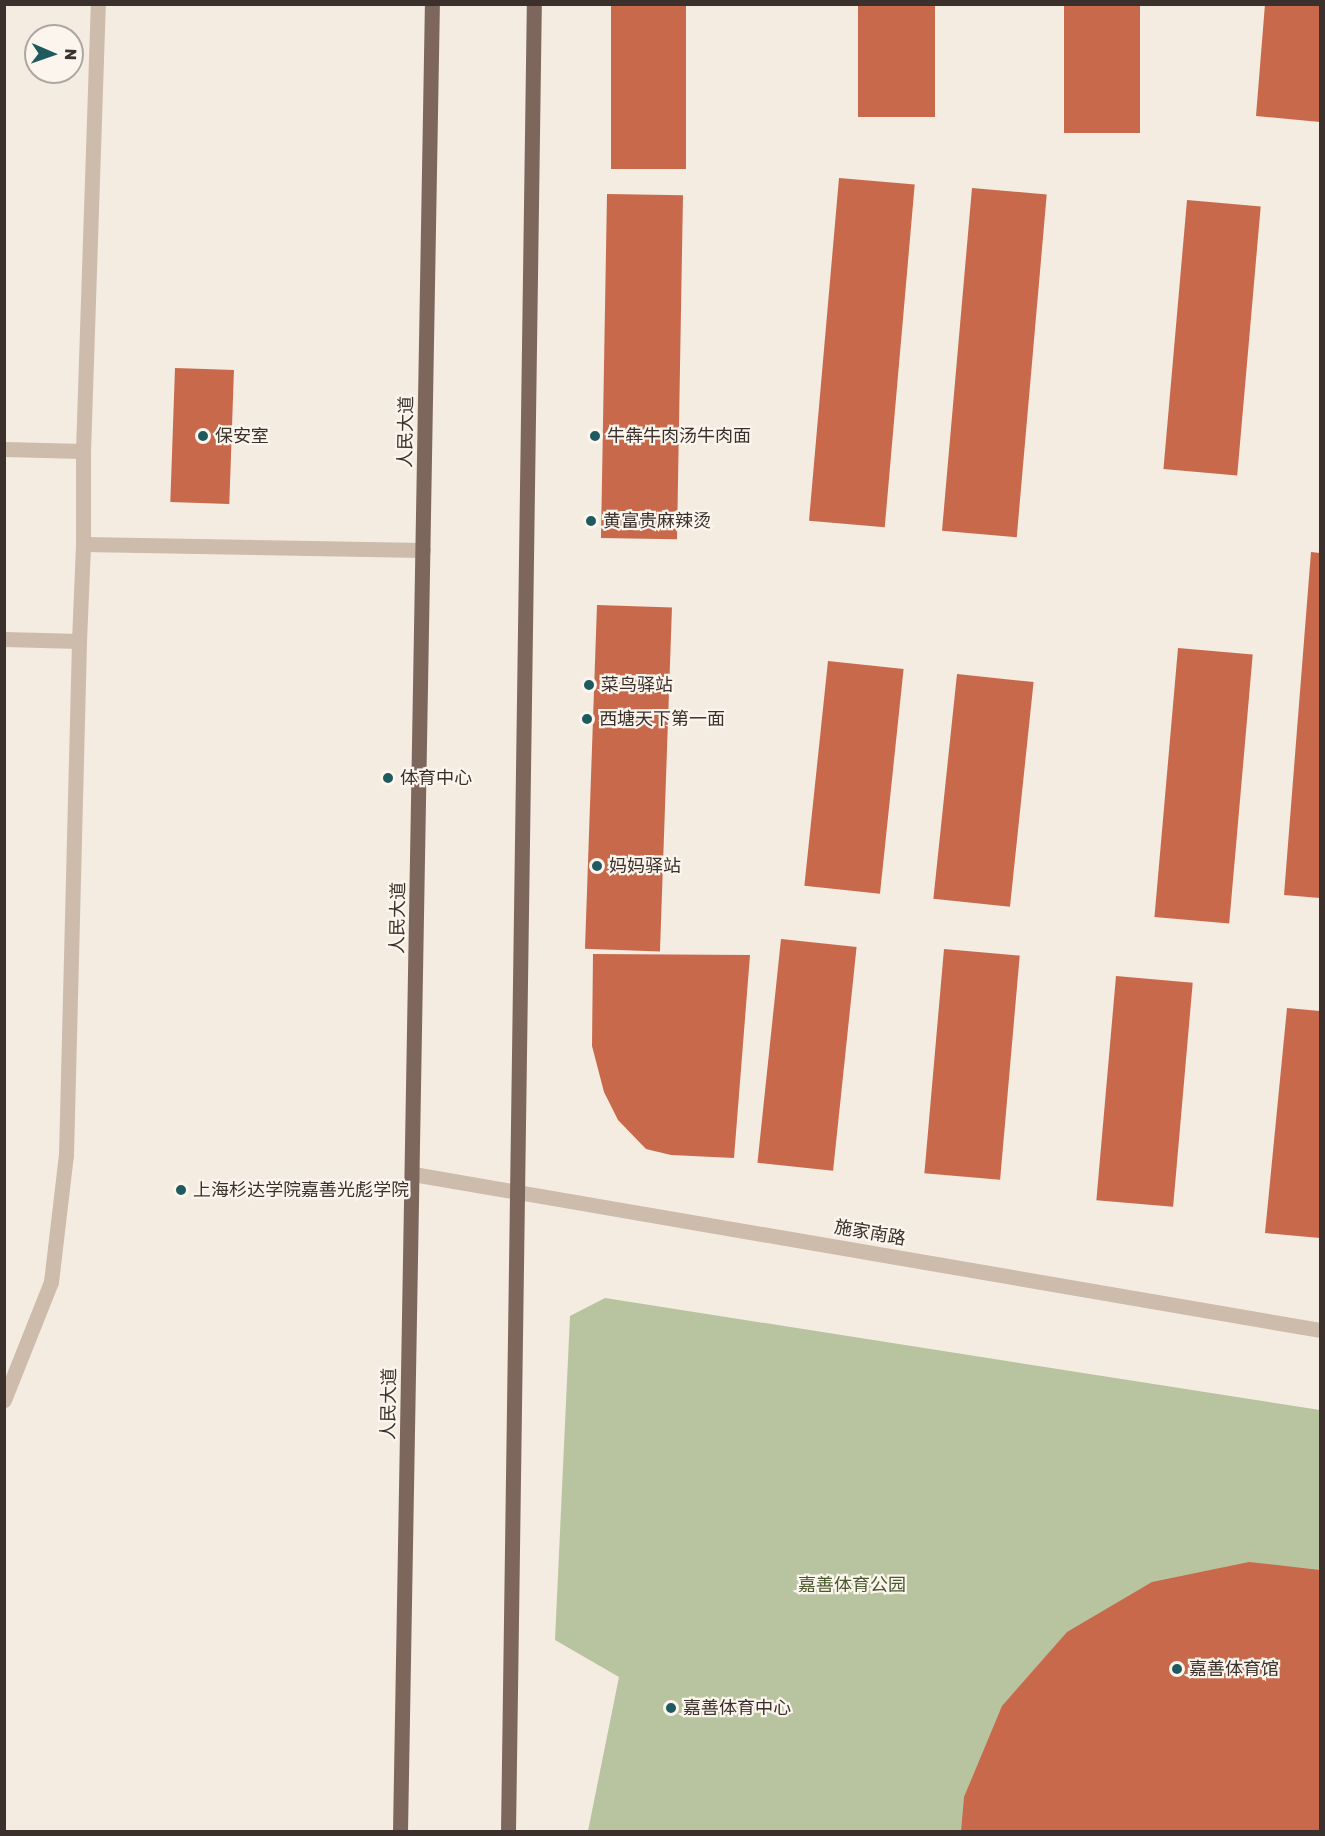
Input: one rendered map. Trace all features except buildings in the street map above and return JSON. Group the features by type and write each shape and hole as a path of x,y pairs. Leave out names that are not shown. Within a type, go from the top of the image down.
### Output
{"main road":[{"name":"人民大道","path":"400,1832 432,4"},
{"path":"508,1832 514,1192 534,4"}],"street":[{"path":"4,1400 51,1282 66,1155 83,544 83,451 98,4"},
{"path":"4,449 83,451"},
{"path":"83,544 423,550"},
{"path":"4,639 79,641"},
{"name":"施家南路","path":"413,1174 1320,1329"}],"green space":[{"name":"嘉善体育公园","path":"605,1298 1320,1410 1320,1831 588,1831 619,1677 555,1640 570,1316"}],"place":[{"name":"保安室","path":"203,436"},
{"name":"牛犇牛肉汤牛肉面","path":"595,436"},
{"name":"黄富贵麻辣烫","path":"591,521"},
{"name":"菜鸟驿站","path":"589,685"},
{"name":"西塘天下第一面","path":"587,719"},
{"name":"体育中心","path":"388,778"},
{"name":"妈妈驿站","path":"597,866"},
{"name":"上海杉达学院嘉善光彪学院","path":"181,1190"},
{"name":"嘉善体育馆","path":"1177,1669"},
{"name":"嘉善体育中心","path":"671,1708"}]}
